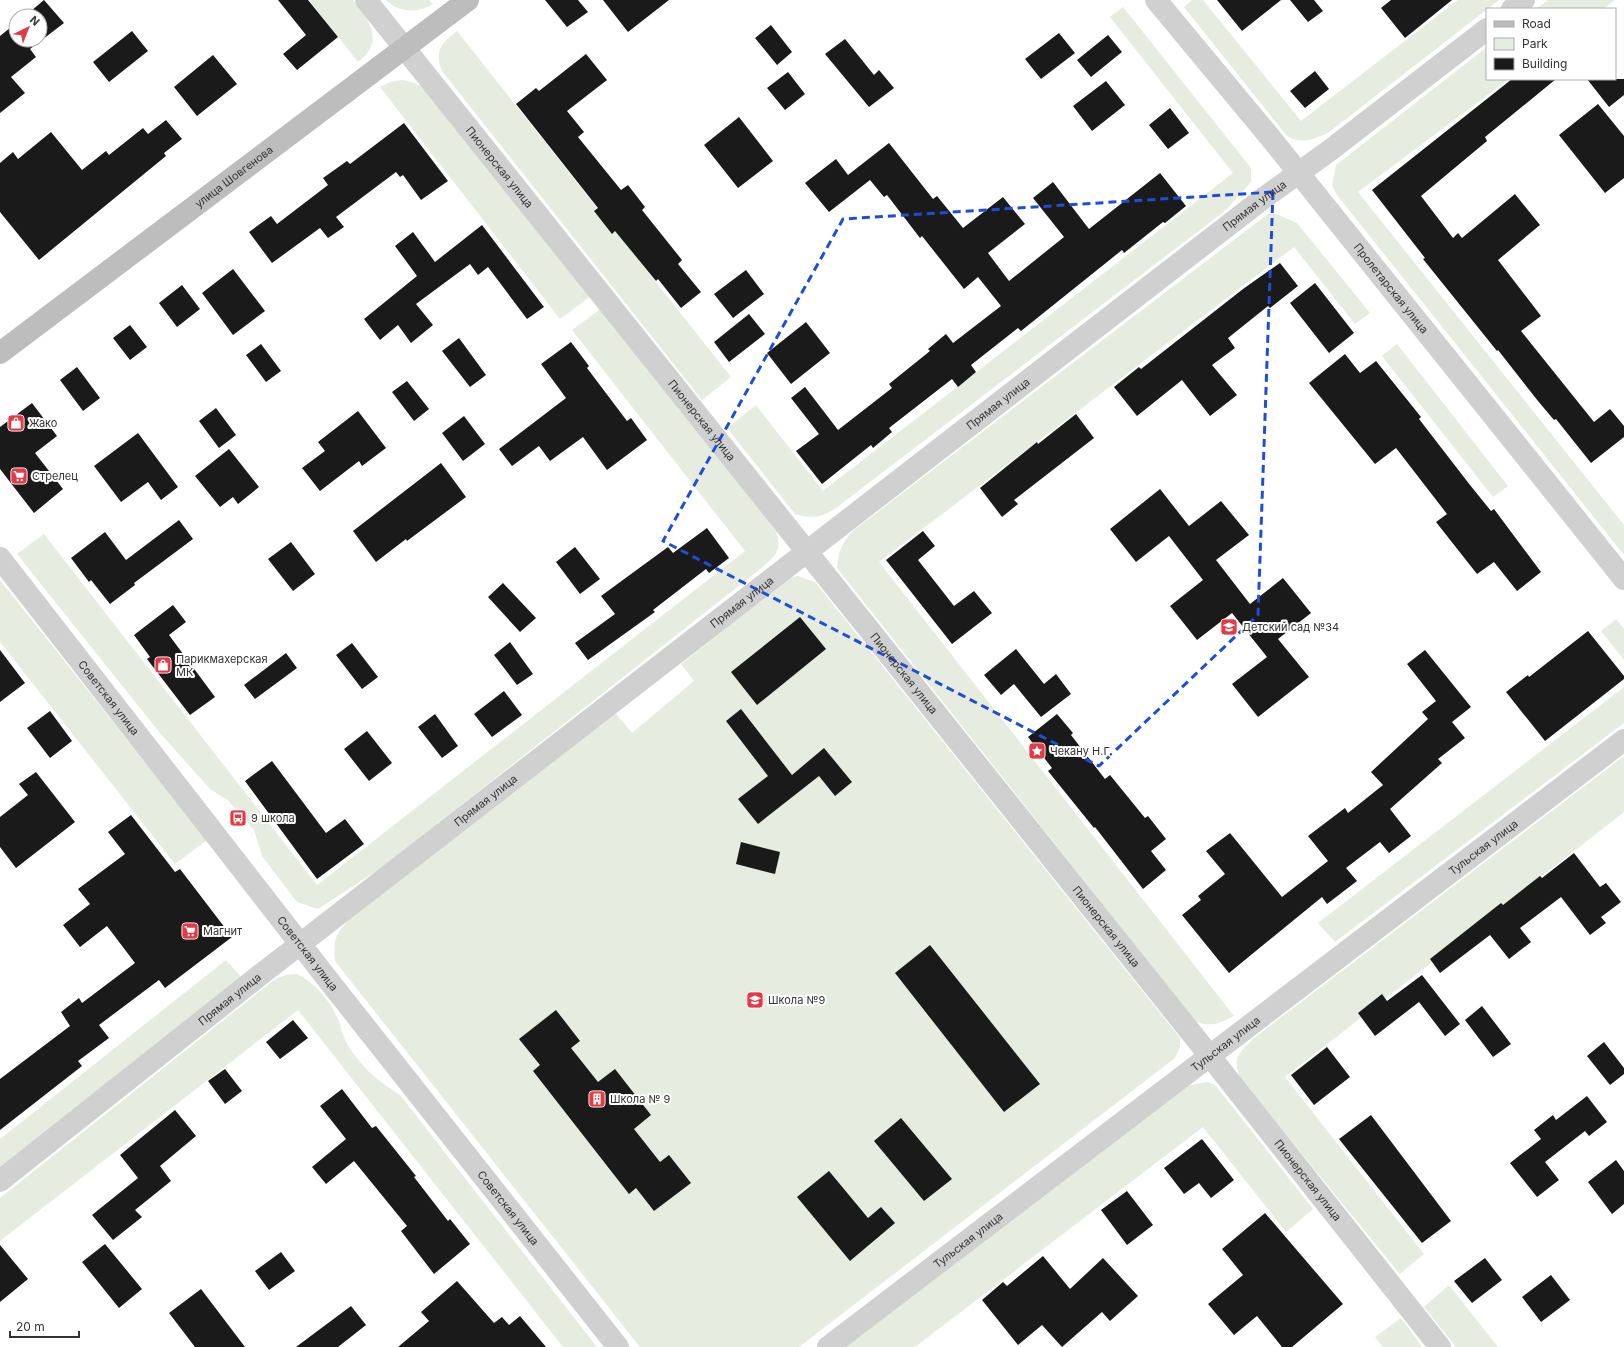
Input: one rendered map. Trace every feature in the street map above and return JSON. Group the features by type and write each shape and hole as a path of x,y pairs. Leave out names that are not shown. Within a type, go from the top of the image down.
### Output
{"main road":[{"name":"улица Шовгенова","path":"0,353 468,0"}],"street":[{"name":"Пионерская улица","path":"366,0 1209,1055 1440,1347"},
{"name":"Пролетарская улица","path":"1156,0 1269,136 1297,173 1624,579"},
{"path":"1513,8 1524,0"},
{"name":"Прямая улица","path":"0,1181 301,944 1297,173 1329,151 1486,30"},
{"name":"Советская улица","path":"0,558 618,1347"},
{"name":"Тульская улица","path":"828,1347 1624,740"}],"highlighted area":[{"path":"1273,192 1258,615 1099,766 663,541 843,219"}],"green space":[{"path":"309,0 353,0 365,16 372,31 373,39 371,47 358,62"},
{"path":"386,0 429,0 433,4 421,9 409,10 396,7"},
{"path":"1192,0 1203,0 1301,121 1458,0 1499,0 1489,8 1486,8 1486,10 1328,133 1303,141 1292,139 1287,136 1184,7"},
{"path":"1548,0 1615,0 1604,8 1537,8"},
{"path":"1123,7 1251,168 1251,182 1226,210 836,508 826,514 816,517 806,517 795,514 727,428 756,405 823,491 1233,173 1110,17"},
{"path":"457,31 731,377 702,400 442,71 439,58 440,48"},
{"path":"1486,48 1486,80 1508,80 1358,192 1624,525 1624,555 1337,195 1332,186 1336,165"},
{"path":"402,80 421,86 591,296 560,319 380,87 390,82"},
{"path":"1268,214 1276,214 1297,223 1370,313 1355,324 1294,247 879,562 1234,1016 1219,1023 1206,1024 1195,1021 837,568 841,548 846,539 854,530"},
{"path":"603,307 776,531 778,538 778,549 776,553 760,569 384,866 318,909 297,902 262,856 254,830 228,800 210,789 160,733 17,554 44,534 317,885 745,551 572,330"},
{"path":"1397,344 1508,486 1493,497 1382,356"},
{"name":"Школа №9","path":"798,576 815,582 1180,1038 1180,1047 1175,1058 799,1347 640,1347 335,961 334,947 336,937 341,928 351,918 612,709 632,733 694,681 681,664 787,579"},
{"path":"0,580 207,840 175,864 0,642"},
{"path":"1616,619 1624,629 1624,660 1601,631"},
{"path":"1624,687 1624,723 1335,942 1318,923"},
{"path":"1624,756 1624,812 1285,1077 1424,1254 1400,1274 1242,1081 1237,1067 1238,1057 1244,1048 1254,1038"},
{"path":"226,960 242,978 0,1168 0,1139"},
{"path":"297,974 310,982 327,1000 336,1015 345,1041 360,1062 384,1084 400,1095 597,1347 563,1347 298,1010 0,1241 0,1198 274,980 285,975"},
{"path":"1208,1082 1216,1086 1313,1209 1286,1232 1203,1127 915,1347 844,1347 1185,1086"},
{"path":"1449,1285 1498,1347 1456,1347 1424,1307"},
{"path":"1401,1318 1422,1347 1383,1347 1375,1337"}],"building":[{"path":"44,0 64,23 48,35 48,8 34,8"},
{"path":"278,0 308,0 338,37 297,70 283,54 306,35"},
{"path":"545,0 578,0 588,12 567,27"},
{"path":"603,0 669,0 628,32"},
{"path":"1217,0 1281,0 1242,31"},
{"path":"1290,0 1314,0 1323,11 1308,22"},
{"path":"1391,0 1452,0 1405,38 1381,8"},
{"path":"771,25 792,52 777,65 755,38"},
{"path":"8,30 8,48 31,48 30,49 36,57 11,77 25,93 0,113 0,36"},
{"path":"132,31 148,51 109,82 93,62"},
{"path":"1059,33 1075,53 1041,79 1025,59"},
{"path":"1108,35 1122,52 1091,77 1077,60"},
{"path":"845,39 874,75 879,70 894,88 869,107 825,54"},
{"path":"586,54 607,80 567,111 584,132 578,137 621,190 628,185 645,207 642,210 682,260 678,264 701,292 681,308 658,279 656,281 615,231 612,234 594,211 598,208 516,104 536,88 539,91"},
{"path":"213,55 237,84 197,116 174,87"},
{"path":"1315,71 1329,89 1305,108 1290,91"},
{"path":"788,72 805,94 785,110 767,88"},
{"path":"1624,79 1624,95 1609,107 1588,80"},
{"path":"1511,80 1555,80 1485,137 1487,141 1421,196 1453,238 1458,233 1462,238 1515,194 1540,225 1498,260 1541,316 1521,331 1594,422 1610,409 1624,426 1624,437 1591,463 1556,419 1554,420 1538,401 1423,259 1425,258 1372,190"},
{"path":"1106,81 1125,105 1092,131 1073,106"},
{"path":"1598,104 1624,136 1624,178 1605,193 1559,135"},
{"path":"1170,108 1189,133 1168,149 1149,125"},
{"path":"739,117 773,161 738,188 704,145"},
{"path":"166,120 182,139 164,153 166,156 39,260 0,212 0,163 13,152 18,159 51,132 82,170 106,151 109,155 143,128 148,134"},
{"path":"404,123 448,181 421,200 403,175 400,177 396,172 336,217 344,227 328,238 320,228 272,263 249,232 271,216 277,224 328,185 323,178 347,161 350,164"},
{"path":"889,143 933,199 937,196 963,228 1003,197 1025,224 988,253 1009,281 1064,237 1033,198 1053,182 1089,229 1160,173 1186,206 1124,253 1122,250 1021,331 1018,328 971,365 976,372 958,387 952,379 889,428 892,432 873,448 871,445 822,484 796,451 819,434 791,398 805,387 838,430 892,388 889,384 930,351 928,349 946,334 953,343 1001,306 978,277 964,289 922,236 920,238 887,195 884,197 870,180 829,212 805,183 836,159 848,175"},
{"path":"482,225 544,307 527,319 488,267 478,275 470,264 416,304 433,325 411,343 398,325 380,340 364,319 417,276 395,246 413,232 435,262"},
{"path":"1280,263 1298,286 1270,308 1268,306 1228,338 1235,348 1212,365 1237,395 1210,416 1182,380 1137,416 1114,387 1139,367 1141,369 1243,289"},
{"path":"233,269 265,311 233,335 202,293"},
{"path":"746,270 764,294 733,318 714,294"},
{"path":"1315,283 1354,333 1329,353 1290,303"},
{"path":"182,285 200,309 177,327 159,303"},
{"path":"749,314 765,334 729,362 714,342"},
{"path":"806,322 830,353 791,384 767,353"},
{"path":"130,325 147,347 130,360 113,338"},
{"path":"459,338 486,375 470,387 442,351"},
{"path":"571,342 589,366 587,368 627,421 631,418 647,440 607,470 583,437 550,461 539,446 512,466 499,449 566,398 541,364"},
{"path":"261,344 281,371 266,382 246,355"},
{"path":"1345,354 1360,373 1376,361 1421,417 1419,419 1470,485 1491,511 1494,509 1541,572 1517,591 1494,562 1477,574 1436,522 1447,514 1396,448 1375,464 1309,383"},
{"path":"77,367 100,398 83,411 60,380"},
{"path":"407,381 429,409 414,421 392,392"},
{"path":"32,403 57,436 35,453 63,489 34,513 0,469 0,427"},
{"path":"216,408 236,435 219,448 199,421"},
{"path":"358,411 386,448 362,466 359,461 320,491 302,468 325,451 318,442"},
{"path":"1076,414 1094,438 1014,500 1018,504 1002,517 980,488 1037,442 1038,444"},
{"path":"464,416 485,444 463,461 442,433"},
{"path":"138,433 178,487 161,500 148,482 121,502 94,466"},
{"path":"229,449 259,487 238,504 233,497 220,507 195,476"},
{"path":"441,463 466,497 376,562 353,531"},
{"path":"1160,489 1189,526 1221,501 1249,535 1216,560 1250,604 1283,578 1311,613 1278,639 1309,677 1258,717 1232,684 1267,657 1232,613 1197,640 1170,606 1203,580 1169,536 1136,562 1110,529"},
{"path":"179,520 193,539 134,583 135,585 110,604 91,580 89,582 71,558 105,532 126,560"},
{"path":"707,528 729,558 709,573 706,569 653,610 655,612 588,660 575,643 615,614 601,596 668,547 673,553"},
{"path":"923,531 935,546 918,560 954,606 974,591 992,613 952,644 886,560"},
{"path":"291,542 315,574 293,591 268,559"},
{"path":"575,547 600,579 580,594 556,562"},
{"path":"503,583 536,618 520,632 488,597"},
{"path":"173,605 186,622 169,635 215,697 190,715 147,659 150,657 134,635"},
{"path":"800,617 826,649 757,705 731,672"},
{"path":"1588,631 1624,676 1624,679 1545,741 1506,692 1528,675 1529,677"},
{"path":"510,642 533,674 517,685 494,655"},
{"path":"352,643 378,677 362,689 336,655"},
{"path":"1016,649 1044,684 1056,674 1071,694 1041,717 1014,684 1001,695 984,675"},
{"path":"0,650 25,683 0,702"},
{"path":"1425,650 1471,707 1452,722 1465,738 1438,759 1442,763 1390,809 1411,836 1389,853 1380,842 1346,868 1357,881 1327,904 1322,897 1229,973 1182,915 1201,900 1198,896 1225,874 1206,851 1230,833 1282,897 1328,861 1308,836 1345,808 1348,813 1383,785 1371,772 1428,719 1422,712 1436,701 1407,664"},
{"path":"286,653 297,668 255,699 244,685"},
{"path":"504,691 522,715 492,737 474,714"},
{"path":"741,709 792,775 824,748 852,782 835,796 819,776 758,824 738,799 768,776 726,721"},
{"path":"50,711 72,741 50,758 27,728"},
{"path":"435,714 458,746 442,758 418,727"},
{"path":"1057,714 1073,733 1071,735 1105,779 1110,775 1145,818 1148,816 1166,839 1151,851 1166,870 1143,889 1095,827 1094,828 1048,771 1052,768 1028,737"},
{"path":"367,731 392,763 369,781 344,749"},
{"path":"272,761 326,833 345,819 364,844 317,879 245,781"},
{"path":"36,772 75,822 16,868 0,847 0,817 28,795 19,784"},
{"path":"131,815 175,872 180,869 232,937 165,988 159,980 99,1025 109,1038 78,1061 82,1066 0,1130 0,1079 70,1026 61,1012 79,998 82,1003 135,963 107,926 80,947 63,925 90,904 78,889 125,854 108,832"},
{"path":"741,842 780,852 775,874 736,864"},
{"path":"1574,853 1600,887 1606,883 1621,902 1601,917 1606,923 1590,935 1561,897 1520,928 1531,942 1509,959 1490,935 1440,973 1430,959 1501,903 1503,905 1540,876 1542,878"},
{"path":"930,945 1040,1084 1004,1112 895,973"},
{"path":"1422,975 1460,1024 1445,1036 1419,1002 1375,1036 1358,1013 1382,994 1387,1001"},
{"path":"1482,1006 1511,1044 1493,1057 1465,1020"},
{"name":"Школа № 9","path":"556,1010 580,1041 571,1048 598,1082 615,1069 651,1115 634,1129 660,1162 669,1155 691,1183 654,1211 636,1188 629,1194 533,1071 540,1065 519,1039"},
{"path":"293,1020 308,1038 280,1059 266,1042"},
{"path":"1604,1042 1624,1068 1624,1074 1610,1085 1587,1056"},
{"path":"1327,1047 1350,1077 1314,1105 1291,1075"},
{"path":"225,1069 242,1091 225,1104 208,1081"},
{"path":"342,1089 372,1128 376,1126 416,1176 414,1177 448,1221 450,1219 470,1244 434,1274 401,1231 407,1226 354,1161 326,1184 312,1167 346,1139 320,1106"},
{"path":"1587,1096 1607,1122 1589,1136 1585,1131 1545,1162 1559,1180 1537,1197 1510,1163 1541,1139 1534,1130 1553,1115 1556,1120"},
{"path":"175,1110 196,1136 160,1166 171,1181 135,1210 142,1217 113,1240 92,1215 138,1178 120,1155"},
{"path":"1371,1115 1451,1221 1422,1243 1339,1139"},
{"path":"901,1118 952,1179 924,1201 874,1141"},
{"path":"1202,1139 1234,1180 1211,1198 1199,1183 1184,1194 1164,1168"},
{"path":"1616,1160 1624,1171 1624,1204 1612,1214 1588,1182"},
{"path":"829,1171 868,1218 881,1207 895,1223 850,1261 797,1197"},
{"path":"1127,1191 1153,1225 1127,1245 1101,1210"},
{"path":"1265,1213 1343,1304 1292,1347 1282,1347 1257,1316 1234,1335 1208,1304 1243,1275 1222,1249"},
{"path":"105,1244 142,1289 119,1308 82,1262"},
{"path":"0,1245 28,1279 0,1302"},
{"path":"281,1252 295,1271 269,1290 255,1271"},
{"path":"1043,1256 1070,1289 1103,1258 1138,1296 1110,1321 1102,1312 1062,1347 1042,1325 1018,1345 982,1300 1003,1282 1007,1286"},
{"path":"1485,1258 1502,1280 1472,1303 1454,1281"},
{"path":"1551,1275 1570,1300 1541,1322 1522,1297"},
{"path":"457,1281 494,1323 502,1317 509,1325 520,1316 546,1347 398,1347 429,1321 421,1312"},
{"path":"201,1289 245,1347 195,1347 169,1313"},
{"path":"351,1306 366,1325 338,1347 296,1347"}],"place":[{"name":"Жако","path":"16,423"},
{"name":"Стрелец","path":"19,476"},
{"name":"Детский сад №34","path":"1229,627"},
{"name":"Парикмахерская МК","path":"163,665"},
{"name":"Чекану Н.Г.","path":"1037,751"},
{"name":"9 школа","path":"238,818"},
{"name":"Магнит","path":"190,931"},
{"name":"Школа №9","path":"755,1000"},
{"name":"Школа № 9","path":"597,1099"}]}
